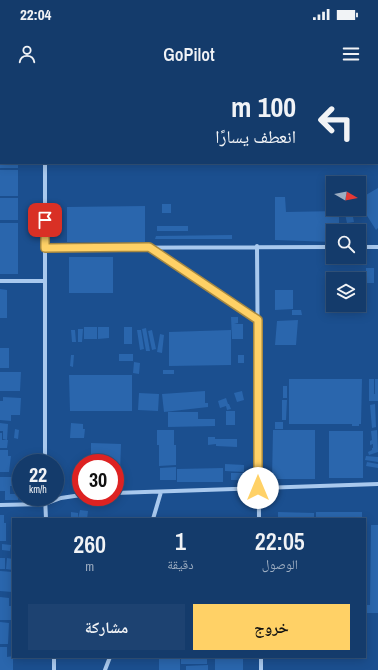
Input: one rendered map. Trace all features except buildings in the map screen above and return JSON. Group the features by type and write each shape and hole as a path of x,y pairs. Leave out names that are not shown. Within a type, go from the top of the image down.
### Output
{"street":[{"path":"45,164 45,454"},
{"path":"257,246 259,518"},
{"path":"149,247 258,320"},
{"path":"45,248 326,247"},
{"path":"366,247 378,247"},
{"path":"0,281 45,281"},
{"path":"124,493 378,484"},
{"path":"153,518 161,492"},
{"path":"0,505 12,505"},
{"path":"45,506 46,518"},
{"path":"54,658 54,670"},
{"path":"105,670 110,658"},
{"path":"261,658 261,670"}],"route":[{"path":"45,220 45,248 149,247 258,320 258,488"}]}
